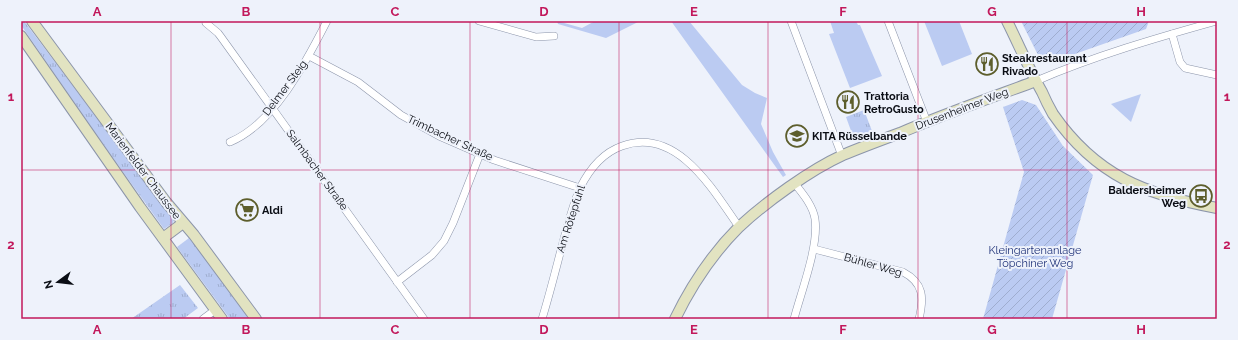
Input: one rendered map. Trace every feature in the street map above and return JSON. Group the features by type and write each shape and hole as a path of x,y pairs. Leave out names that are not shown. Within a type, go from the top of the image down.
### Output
{"main road":[{"name":"Marienfelder Chaussee","path":"32,21 113,132 215,263 256,319"},
{"path":"1007,21 1053,113 1075,141 1100,165 1138,187 1177,199 1217,208"},
{"name":"Marienfelder Chaussee","path":"21,36 120,179 222,319"},
{"name":"Drusenheimer Weg","path":"675,319 707,266 739,227 795,184 816,170 842,156 1036,81"},
{"path":"163,238 184,223"}],"street":[{"name":"Delmer Steig","path":"230,142 248,133 272,108 292,82 309,56 327,21"},
{"path":"479,21 536,37 554,36"},
{"path":"791,21 842,156"},
{"path":"888,21 927,122"},
{"name":"Drusenheimer Weg","path":"1036,81 1080,63 1217,21"},
{"name":"Salmbacher Straße","path":"206,23 218,33 424,319"},
{"path":"1172,34 1180,62 1185,68 1217,75"},
{"name":"Trimbacher Straße","path":"309,56 358,82 394,111 439,136 480,154 580,188"},
{"name":"Am Rötepfuhl","path":"542,319 573,207 580,188 594,165 612,150 632,143 653,144 661,145 677,154 696,169 739,227"},
{"path":"397,282 427,259 444,241 480,154"},
{"path":"794,319 814,248 815,233 815,218 810,206 795,184"},
{"name":"Bühler Weg","path":"814,248 903,272 912,277 918,284 923,301 919,319"},
{"path":"203,319 215,310"}],"green space":[{"path":"21,21 24,21 174,220 173,223 164,229 56,77 21,25"},
{"path":"557,21 582,28 595,21 640,21 606,38 558,24"},
{"path":"671,21 689,21 742,85 767,98 761,124 773,152 786,175 783,177"},
{"path":"830,21 856,21 858,25 860,25 882,76 850,88 829,34 834,33"},
{"path":"924,21 959,21 972,54 942,66"},
{"path":"1021,21 1149,21 1146,29 1052,62 1039,57"},
{"path":"1141,94 1131,122 1111,104"},
{"name":"Kleingartenanlage Töpchiner Weg","path":"1022,100 1036,105 1063,146 1093,175 1052,319 983,319 1024,172 1003,107"},
{"path":"864,110 872,131 854,139 846,117"},
{"path":"189,238 209,262 251,319 230,319 177,247"},
{"path":"180,285 198,308 183,319 131,319"}],"place":[{"name":"Steakrestaurant Rivado","path":"987,64"},
{"name":"Trattoria RetroGusto","path":"848,102"},
{"name":"KITA Rüsselbande","path":"797,136"},
{"name":"Baldersheimer Weg","path":"1201,196"},
{"name":"Aldi","path":"247,210"}]}
